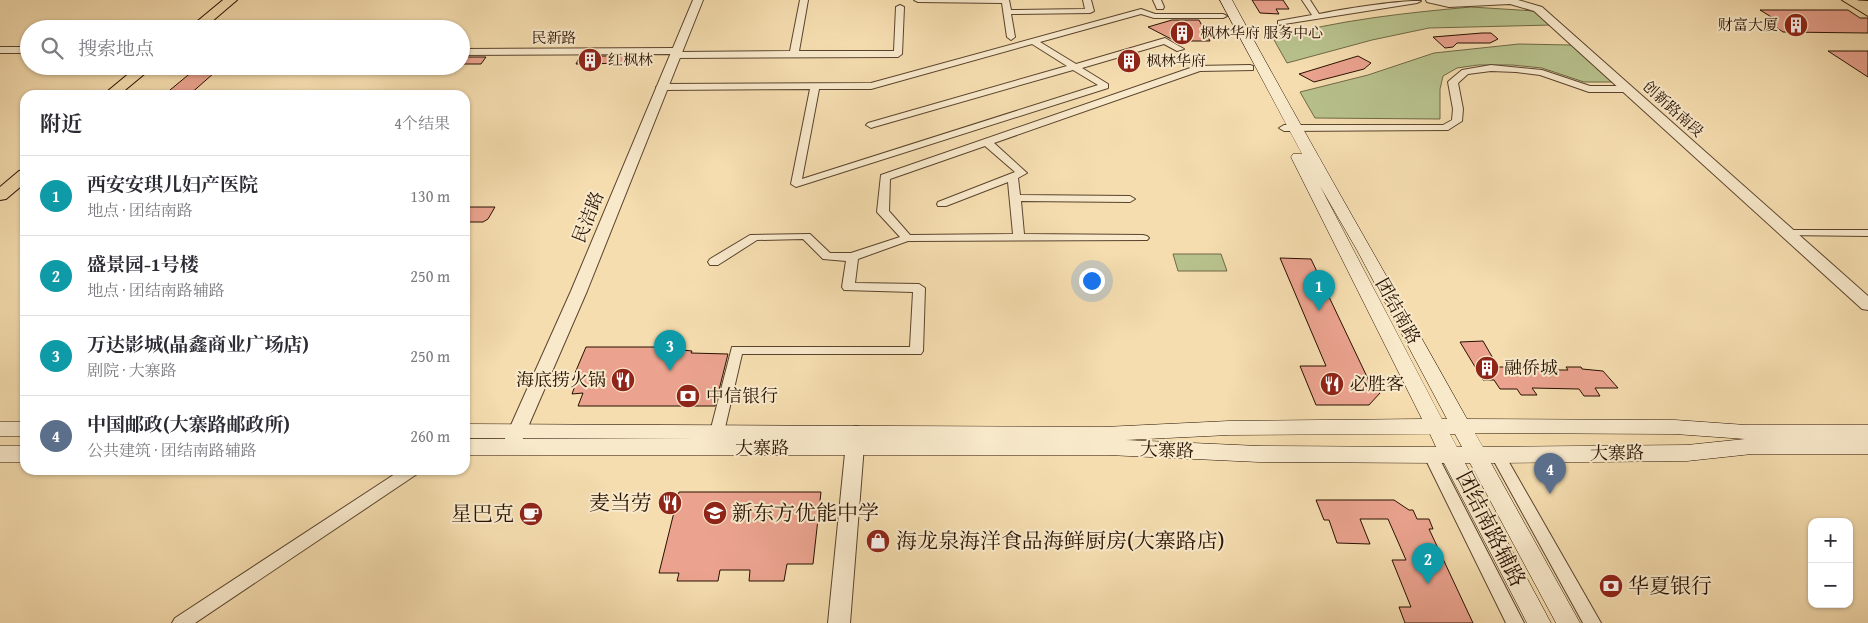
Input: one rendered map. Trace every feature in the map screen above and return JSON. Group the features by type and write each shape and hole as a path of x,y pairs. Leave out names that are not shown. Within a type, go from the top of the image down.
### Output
{"highway":[{"path":"1856,0 1868,7"}],"main road":[{"path":"206,20 231,0"},
{"path":"221,20 246,0"},
{"name":"团结南路","path":"1215,0 1224,8 1289,128 1436,426 1440,454 1539,623"},
{"path":"1848,0 1868,12"},
{"name":"团结南路","path":"1224,8 1250,68 1365,250 1462,426 1487,454 1568,623"},
{"path":"118,90 141,75"},
{"path":"132,90 146,75"},
{"path":"0,180 20,165"},
{"path":"0,195 20,179"},
{"name":"大寨路","path":"470,446 514,439 717,432 856,440 1104,434 1229,428 1436,426 1675,427 1746,432 1868,432"},
{"path":"0,429 20,429"},
{"name":"大寨路","path":"470,432 514,439 856,440 1108,447 1259,454 1687,452 1752,446 1868,446"},
{"path":"0,454 20,454"}],"street":[{"name":"民洁路","path":"514,439 582,282 661,86 698,0"},
{"path":"794,54 804,0"},
{"path":"918,0 1005,1 1012,37"},
{"path":"1007,12 1090,11 1087,0"},
{"path":"1306,0 1317,16"},
{"name":"创新路南段","path":"1431,0 1449,4 1510,1 1538,8 1868,305"},
{"path":"1281,23 1365,4 1417,1"},
{"name":"民新路","path":"470,52 898,54 900,7"},
{"path":"661,86 871,86 1141,11 1154,16 1224,8"},
{"path":"871,126 1165,40 1180,49"},
{"path":"815,86 796,184 1105,86 1033,41"},
{"path":"0,50 20,50"},
{"path":"907,238 883,212 885,177 1199,68 1250,68"},
{"path":"1289,128 1445,128 1457,121 1458,109 1453,82 1465,72 1491,68 1542,73 1589,89 1626,89"},
{"path":"942,204 1022,173 987,142"},
{"path":"1013,177 1019,237"},
{"path":"1015,198 1130,199"},
{"path":"1787,233 1868,233"},
{"path":"714,262 754,237 806,236 827,257 852,257 907,238 1143,238"},
{"path":"717,432 736,350 916,351 919,288 848,287 852,257"},
{"path":"839,623 856,440"},
{"name":"团结南路辅路","path":"1440,454 1515,623"},
{"path":"1487,454 1592,623"},
{"path":"181,623 404,475"}],"green space":[{"path":"1471,7 1535,11 1552,25 1429,28 1372,40 1287,63 1273,38 1322,26 1372,18"},
{"path":"1519,44 1571,45 1612,82 1584,82 1542,68 1512,65 1478,65 1457,68 1443,76 1440,89 1440,119 1315,118 1300,92 1368,75 1434,53"},
{"path":"1173,254 1221,254 1227,271 1178,271"}],"building":[{"path":"1252,0 1283,0 1289,9 1276,9 1279,14 1260,13"},
{"path":"1760,10 1848,10 1860,18 1868,18 1868,33 1783,32 1763,18 1773,18"},
{"name":"枫林华府 服务中心","path":"1172,20 1199,20 1210,41 1175,41 1148,27"},
{"path":"1491,33 1498,39 1490,43 1457,43 1453,47 1445,48 1433,37"},
{"path":"1828,51 1868,51 1868,77"},
{"path":"580,56 637,56 634,63 576,64"},
{"path":"1358,56 1371,63 1364,69 1314,82 1299,74"},
{"path":"470,57 486,57 481,64 470,64"},
{"path":"188,75 212,75 195,90 170,90"},
{"path":"470,207 495,207 488,219 483,222 470,222"},
{"path":"1280,258 1311,259 1369,381 1374,381 1380,393 1369,405 1316,405 1300,366 1326,366"},
{"name":"融侨城","path":"1483,341 1498,367 1522,367 1524,370 1568,370 1566,367 1581,367 1582,369 1603,371 1618,388 1595,388 1600,396 1584,396 1579,389 1532,388 1537,395 1521,395 1517,389 1500,389 1494,380 1483,380 1460,342"},
{"path":"586,347 655,347 692,351 691,353 728,354 715,406 578,406 583,393 572,394 577,380 572,380"},
{"path":"679,492 821,492 813,564 787,564 784,581 749,581 750,570 720,570 718,581 677,581 679,573 659,573"},
{"path":"1316,500 1394,500 1409,510 1413,510 1417,519 1429,519 1433,529 1429,529 1473,623 1405,623 1399,607 1411,607 1392,560 1406,560 1388,519 1360,519 1370,544 1337,543 1329,520 1324,520"}],"place":[{"name":"财富大厦","path":"1796,25"},
{"name":"枫林华府 服务中心","path":"1182,33"},
{"name":"红枫林","path":"590,60"},
{"name":"枫林华府","path":"1129,61"},
{"name":"西安安琪儿妇产医院","path":"1319,311"},
{"name":"融侨城","path":"1487,368"},
{"name":"万达影城(晶鑫商业广场店)","path":"670,371"},
{"name":"海底捞火锅","path":"623,380"},
{"name":"必胜客","path":"1332,384"},
{"name":"中信银行","path":"688,396"},
{"name":"中国邮政(大寨路邮政所)","path":"1550,494"},
{"name":"麦当劳","path":"670,503"},
{"name":"新东方优能中学","path":"715,513"},
{"name":"星巴克","path":"531,514"},
{"name":"海龙泉海洋食品海鲜厨房(大寨路店)","path":"878,541"},
{"name":"盛景园-1号楼","path":"1428,584"},
{"name":"华夏银行","path":"1611,586"}]}
